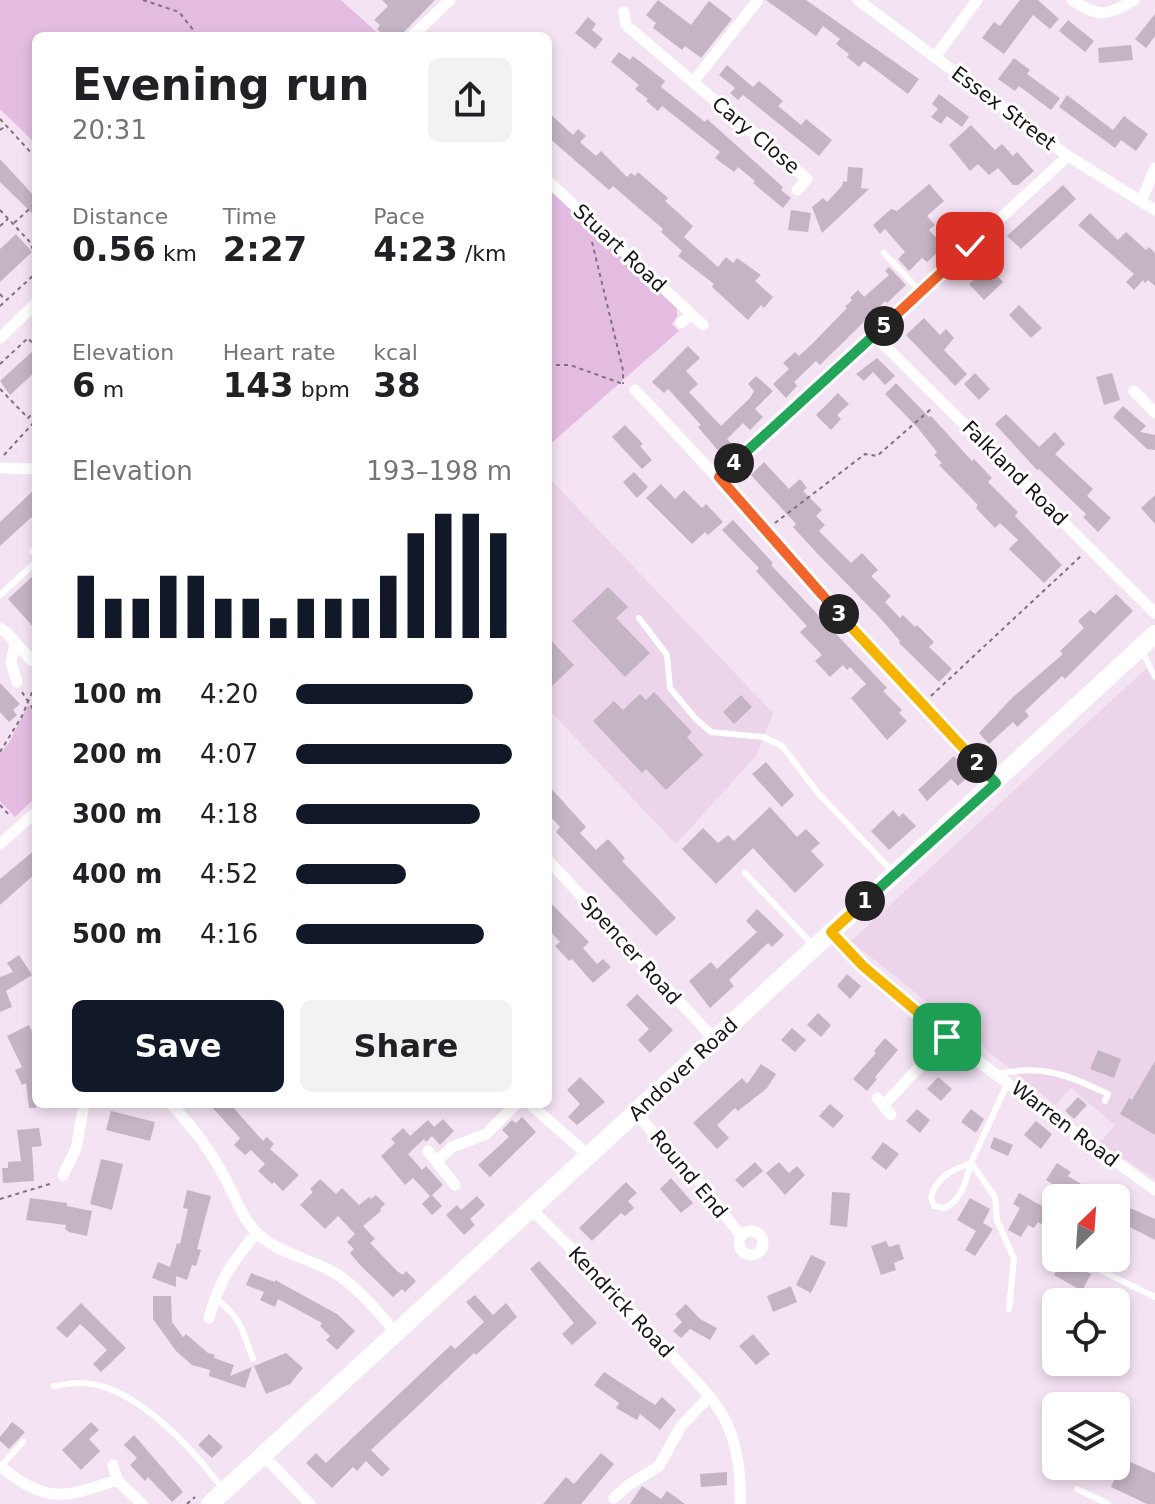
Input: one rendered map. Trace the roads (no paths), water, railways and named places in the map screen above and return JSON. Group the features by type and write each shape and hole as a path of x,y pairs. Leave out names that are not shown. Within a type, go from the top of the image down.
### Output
{"main road":[{"name":"Andover Road","path":"210,1504 1155,634"}],"street":[{"path":"416,32 450,0"},
{"name":"Cary Close","path":"693,82 758,0"},
{"name":"Essex Street","path":"858,0 1068,156 1155,210"},
{"path":"935,57 977,0"},
{"path":"1072,0 1093,14 1111,13 1134,0"},
{"name":"Cary Close","path":"624,12 622,28 693,82 807,179 797,190"},
{"path":"719,477 1068,156"},
{"path":"1141,202 1155,168"},
{"name":"Stuart Road","path":"552,185 703,325"},
{"path":"0,338 32,307"},
{"path":"681,323 691,314"},
{"name":"Falkland Road","path":"874,335 1155,613"},
{"path":"635,390 719,477 921,705 996,783"},
{"path":"1134,391 1150,398 1155,413"},
{"path":"0,468 32,469"},
{"path":"0,628 32,660"},
{"path":"15,644 11,662 17,682"},
{"path":"0,844 32,816"},
{"name":"Spencer Road","path":"552,864 715,1040"},
{"name":"Warren Road","path":"831,932 874,976 947,1037 1155,1190"},
{"path":"884,1106 947,1037"},
{"path":"63,1175 76,1149 83,1108"},
{"path":"174,1108 204,1144 238,1207 257,1233 271,1244 334,1272 354,1288 396,1333"},
{"path":"438,1160 452,1147 486,1134 512,1108"},
{"path":"535,1108 589,1156"},
{"name":"Round End","path":"636,1112 700,1183 741,1236"},
{"path":"428,1151 455,1185"},
{"name":"Kendrick Road","path":"531,1209 608,1285 709,1397 727,1425 741,1488 740,1504"},
{"path":"209,1318 214,1298 230,1265 257,1233"},
{"path":"614,1498 659,1466 681,1426 709,1397"},
{"path":"263,1455 310,1504"},
{"path":"113,1465 117,1480 142,1504"},
{"path":"0,1467 33,1489 55,1496 117,1480"}],"lane":[{"path":"884,253 922,292"},
{"path":"0,595 32,566"},
{"path":"639,618 667,655 670,688 696,719 711,732 763,737 782,746 818,793 895,874"},
{"path":"1140,648 1155,677"},
{"path":"745,873 815,947"},
{"path":"971,1163 945,1174 935,1185 931,1197 934,1206 945,1208 954,1202 964,1187 1003,1078 1038,1069 1063,1075 1108,1094 1105,1101"},
{"path":"971,1163 995,1197 997,1220 1014,1259 1009,1309"},
{"path":"1104,1272 1155,1297"},
{"path":"214,1298 230,1308 237,1318 253,1359"},
{"path":"54,1386 85,1383 144,1407 202,1461 225,1491"},
{"path":"0,1467 23,1442"},
{"path":"1077,1489 1108,1504"}]}
